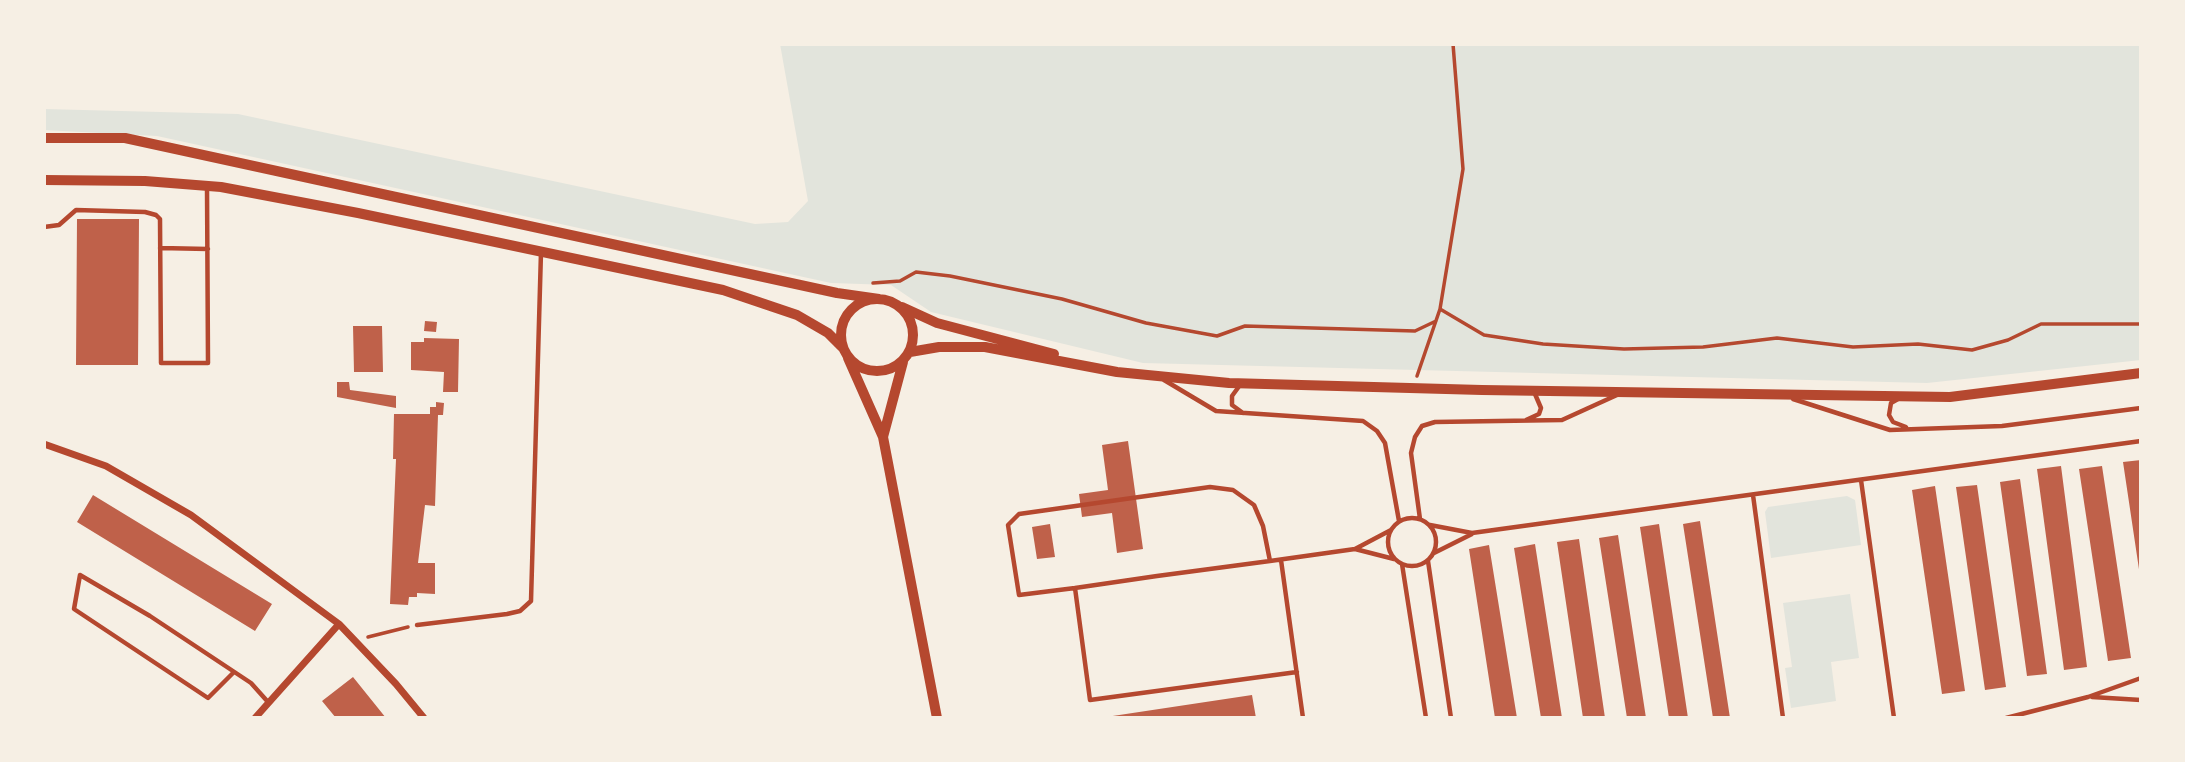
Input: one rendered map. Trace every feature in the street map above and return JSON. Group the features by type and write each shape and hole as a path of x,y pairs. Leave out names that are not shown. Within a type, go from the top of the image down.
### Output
{"street":[{"path":"44,138 125,138 850,295 879,299 937,323 1117,372"},
{"path":"44,180 145,181 207,186 286,198 541,251 765,302 828,332 842,346 883,437 937,718"},
{"path":"842,346 843,323 848,313 867,300 879,299"},
{"path":"883,437 903,362 910,352 914,327 901,307"},
{"path":"910,352 939,347 985,347 1117,372 1243,383 1525,391 1950,397 2141,373"},
{"path":"848,358 869,371 881,372 903,362"},
{"path":"44,444 106,466 191,515 339,624 424,718"},
{"path":"255,718 339,624"}],"lane":[{"path":"44,227 60,225 76,211 145,212 160,219 161,363 208,363 207,186"},
{"path":"160,248 208,248"},
{"path":"417,625 507,614 520,611 531,601 541,251"},
{"path":"1157,376 1216,411 1247,416 1340,417 1363,421 1377,431 1385,443 1399,522"},
{"path":"1243,383 1235,390 1232,405 1247,416"},
{"path":"1522,421 1539,414 1541,408 1537,394 1525,391"},
{"path":"1420,519 1411,453 1415,437 1423,426 1435,422 1562,420 1624,392"},
{"path":"1783,395 1876,428 2002,426 2141,408"},
{"path":"1902,396 1889,409 1892,422 1924,429"},
{"path":"1270,561 1263,526 1254,505 1233,490 1210,487 1019,514 1008,525 1019,595 1280,560 1355,549 1379,539 1399,522 1420,519 1430,525 1472,533 2141,441"},
{"path":"1861,480 1894,718"},
{"path":"1753,495 1783,718"},
{"path":"1430,525 1436,538 1434,554"},
{"path":"1391,529 1388,545 1395,560"},
{"path":"1355,549 1415,566 1428,561 1434,554 1472,533"},
{"path":"1280,560 1303,718"},
{"path":"1428,561 1451,718"},
{"path":"1402,564 1426,718"},
{"path":"234,672 208,698 74,609 80,575 150,616 251,683 269,703"},
{"path":"1075,588 1090,700 1297,672"},
{"path":"2006,718 2088,697 2141,678"},
{"path":"2088,697 2141,700"},
{"path":"261,711 268,718"}],"path":[{"path":"1413,388 1440,309 1463,169 1453,44"},
{"path":"850,295 861,287 900,281 916,272 1062,299 1146,323 1217,336 1245,326 1415,331 1436,321"},
{"path":"1440,309 1484,335 1543,344 1624,349 1703,346 1777,338 1853,347 1918,344 1972,350 2008,340 2041,324 2141,324"},
{"path":"354,640 417,625"}],"shaded area":[{"path":"780,44 2141,44 2141,360 1927,383 1143,363 931,312 891,285 831,283 157,136 44,130 44,109 238,114 755,224 788,222 808,201"},
{"path":"1847,496 1855,500 1861,545 1771,558 1765,512 1768,507"},
{"path":"1850,594 1859,658 1831,662 1836,701 1791,708 1785,668 1792,667 1783,603"}],"building":[{"path":"77,219 139,219 138,365 76,365"},
{"path":"425,321 437,322 436,332 424,331"},
{"path":"353,326 382,326 383,372 354,372"},
{"path":"424,338 459,339 458,392 443,392 444,372 411,370 411,342 424,342"},
{"path":"337,382 349,382 350,390 396,396 396,408 337,397"},
{"path":"436,402 444,403 443,415 438,415 435,506 425,505 418,563 435,563 435,594 417,593 417,597 409,597 408,605 390,604 396,459 393,459 394,414 430,414 430,407 436,407"},
{"path":"1128,441 1143,549 1117,553 1112,513 1082,517 1079,494 1108,490 1102,445"},
{"path":"2141,460 2141,576 2140,576 2123,462"},
{"path":"2061,466 2087,667 2064,670 2037,469"},
{"path":"2102,466 2131,658 2108,661 2079,469"},
{"path":"2020,479 2047,674 2027,676 2000,482"},
{"path":"1977,485 2006,687 1985,690 1956,487"},
{"path":"1935,486 1965,691 1942,694 1912,490"},
{"path":"93,495 272,604 255,631 77,522"},
{"path":"1700,521 1730,718 1713,718 1683,524"},
{"path":"1050,524 1055,557 1037,559 1032,527"},
{"path":"1659,524 1688,718 1669,718 1640,527"},
{"path":"1618,535 1646,718 1627,718 1599,538"},
{"path":"1579,539 1605,718 1583,718 1557,542"},
{"path":"1535,544 1562,718 1541,718 1514,548"},
{"path":"1489,545 1517,718 1495,718 1469,549"},
{"path":"353,677 386,718 336,718 322,701"},
{"path":"1252,695 1256,718 1106,718 1106,717"}]}
